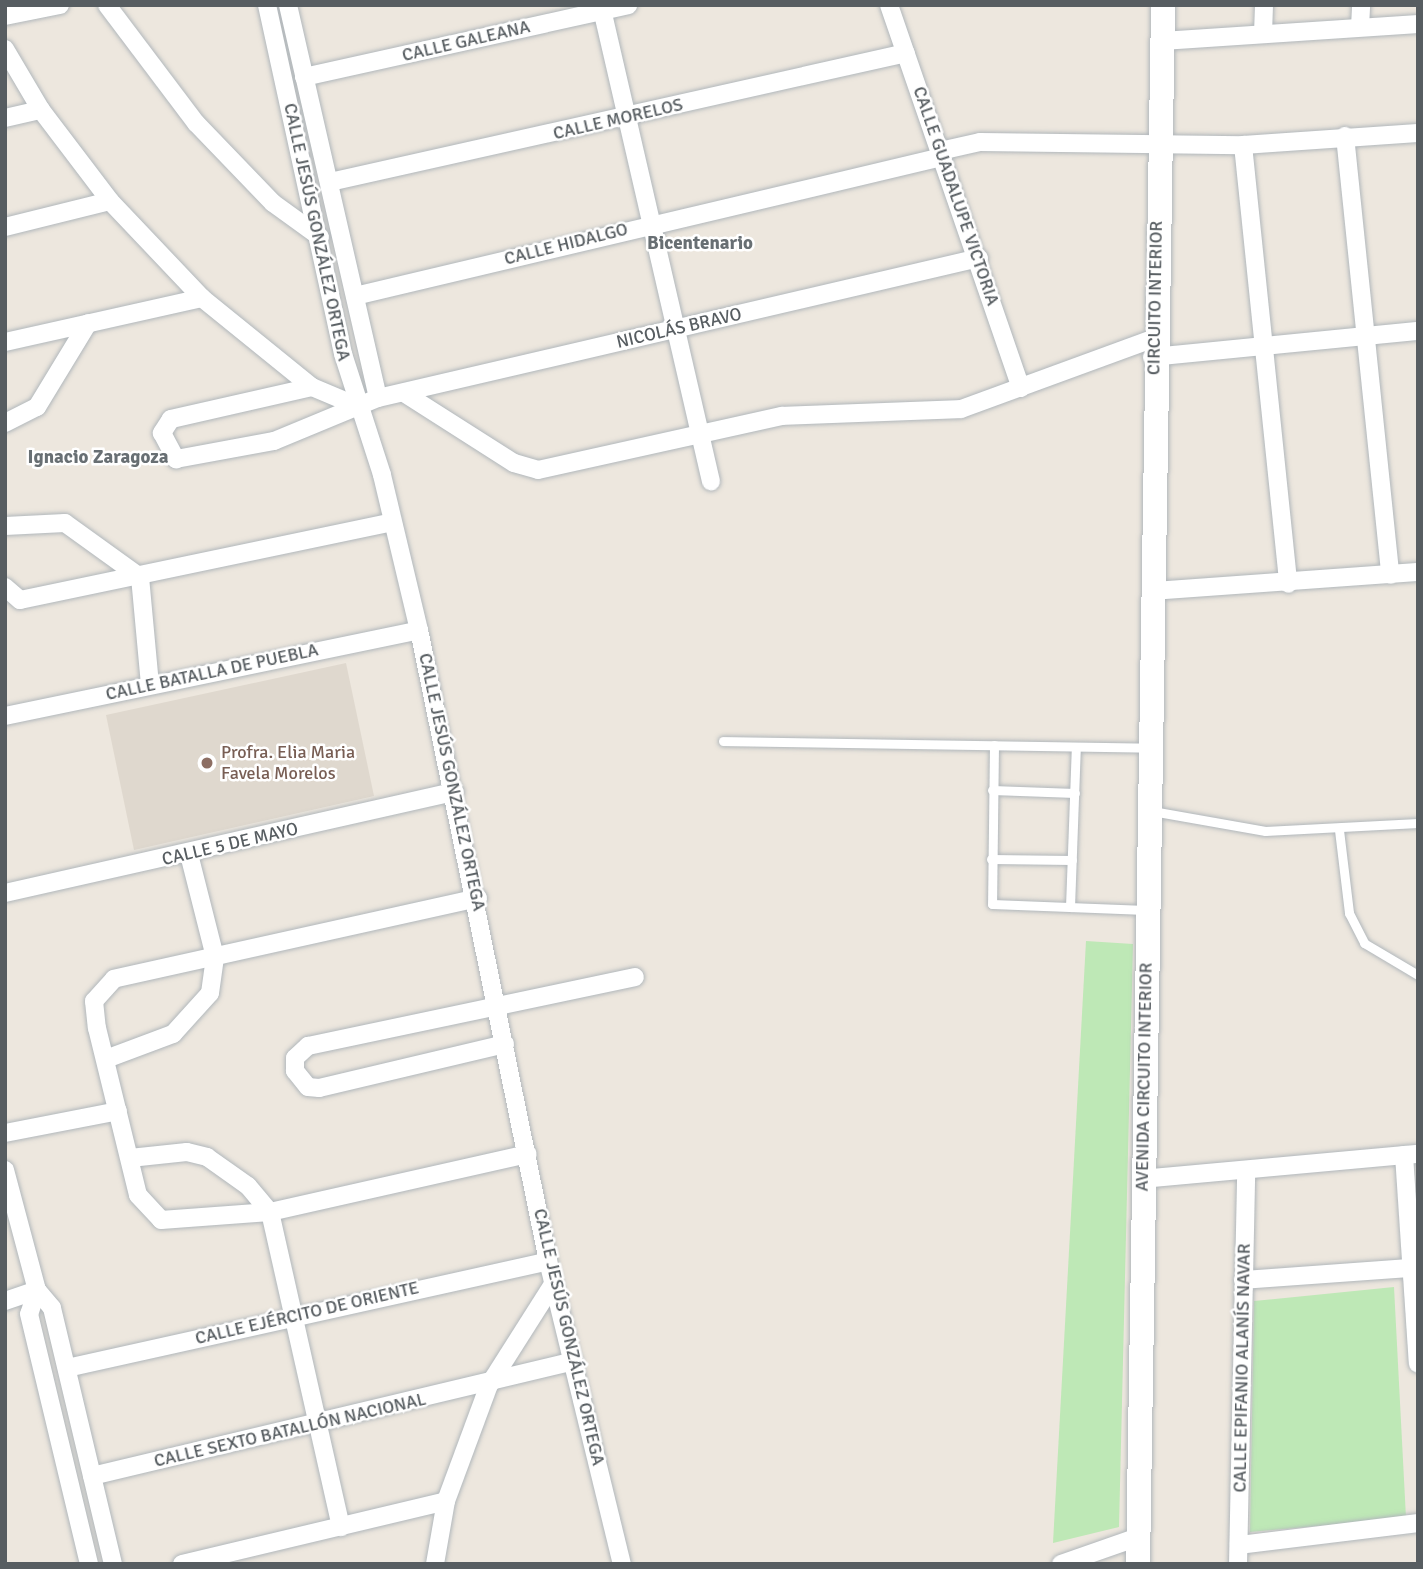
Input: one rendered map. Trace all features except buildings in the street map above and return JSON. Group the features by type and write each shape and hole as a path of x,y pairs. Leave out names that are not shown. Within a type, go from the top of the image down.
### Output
{"main road":[{"name":"CIRCUITO INTERIOR","path":"1153,591 1152,348 1163,5"},
{"name":"AVENIDA CIRCUITO INTERIOR","path":"1138,1564 1153,591"}],"street":[{"path":"5,16 60,5"},
{"path":"107,5 196,123 273,203 320,237"},
{"name":"CALLE JESÚS GONZÁLEZ ORTEGA","path":"267,5 357,406 393,522 419,630 478,898 548,1261 622,1564"},
{"name":"CALLE JESÚS GONZÁLEZ ORTEGA","path":"288,5 378,398"},
{"name":"CALLE GALEANA","path":"304,77 601,8 628,5"},
{"name":"CALLE GUADALUPE VICTORIA","path":"888,5 979,258 1021,388"},
{"path":"1264,5 1264,34"},
{"path":"1360,27 1361,5"},
{"path":"601,8 695,434 711,481"},
{"path":"1162,41 1418,24"},
{"path":"5,49 41,110 110,201 202,298 312,387 357,406"},
{"name":"CALLE MORELOS","path":"330,182 906,53"},
{"path":"5,118 41,110"},
{"name":"CALLE HIDALGO","path":"355,296 941,154 975,142 1243,145 1418,133"},
{"path":"1345,136 1390,575"},
{"path":"1243,145 1288,584"},
{"path":"5,227 110,201"},
{"name":"NICOLÁS BRAVO","path":"312,387 171,419 162,433 179,459 284,438 378,398 979,258"},
{"path":"5,342 202,298"},
{"path":"5,423 37,407 88,323"},
{"path":"404,393 526,469 551,469 782,416 961,409 1152,348 1262,349 1418,331"},
{"path":"5,587 20,600 393,522"},
{"path":"5,526 65,523 140,577 150,685"},
{"path":"1153,591 1288,584 1418,572"},
{"name":"CALLE BATALLA DE PUEBLA","path":"5,716 419,630"},
{"name":"CALLE 5 DE MAYO","path":"5,893 189,855 455,792"},
{"path":"106,1059 151,1047 182,1026 210,993 215,957 189,855"},
{"path":"478,898 215,957 105,986 93,1008 138,1195 162,1220 270,1212 528,1154"},
{"path":"505,1044 319,1088 308,1087 295,1070 295,1059 308,1046 635,977"},
{"path":"5,1133 118,1111"},
{"path":"130,1158 187,1152 206,1157 248,1186 270,1212 341,1527"},
{"path":"1142,1179 1246,1172 1411,1155 1411,1268 1418,1364"},
{"path":"5,1170 37,1290 52,1308 113,1564"},
{"name":"CALLE EPIFANIO ALANÍS NAVAR","path":"1238,1564 1246,1172"},
{"name":"CALLE EJÉRCITO DE ORIENTE","path":"67,1368 548,1261"},
{"path":"1243,1280 1411,1268"},
{"path":"435,1564 446,1501 489,1385 553,1284"},
{"path":"5,1301 37,1290"},
{"path":"37,1290 29,1314 89,1564"},
{"name":"CALLE SEXTO BATALLÓN NACIONAL","path":"92,1476 317,1422 489,1385 573,1361"},
{"path":"55,1422 78,1416"},
{"path":"75,1503 97,1497"},
{"path":"182,1564 446,1501"},
{"path":"1239,1545 1418,1523"},
{"path":"1061,1564 1138,1537"}],"lane":[{"path":"723,741 1152,748"},
{"path":"994,745 992,904 1148,910"},
{"path":"1070,907 1076,747"},
{"path":"992,790 1075,793"},
{"path":"1151,811 1265,831 1339,830 1418,823"},
{"path":"1339,830 1349,913 1364,943 1418,975"},
{"path":"991,859 1072,860"}],"shaded area":[{"name":"Profra. Elia Maria Favela Morelos","path":"346,663 374,796 134,850 106,715"}],"green space":[{"path":"1086,941 1133,944 1119,1527 1053,1543"},
{"path":"1394,1287 1406,1518 1250,1532 1254,1301"}],"place":[{"name":"Profra. Elia Maria Favela Morelos","path":"207,763"}],"district":[{"name":"Bicentenario","path":"700,244"},
{"name":"Ignacio Zaragoza","path":"98,458"}]}
